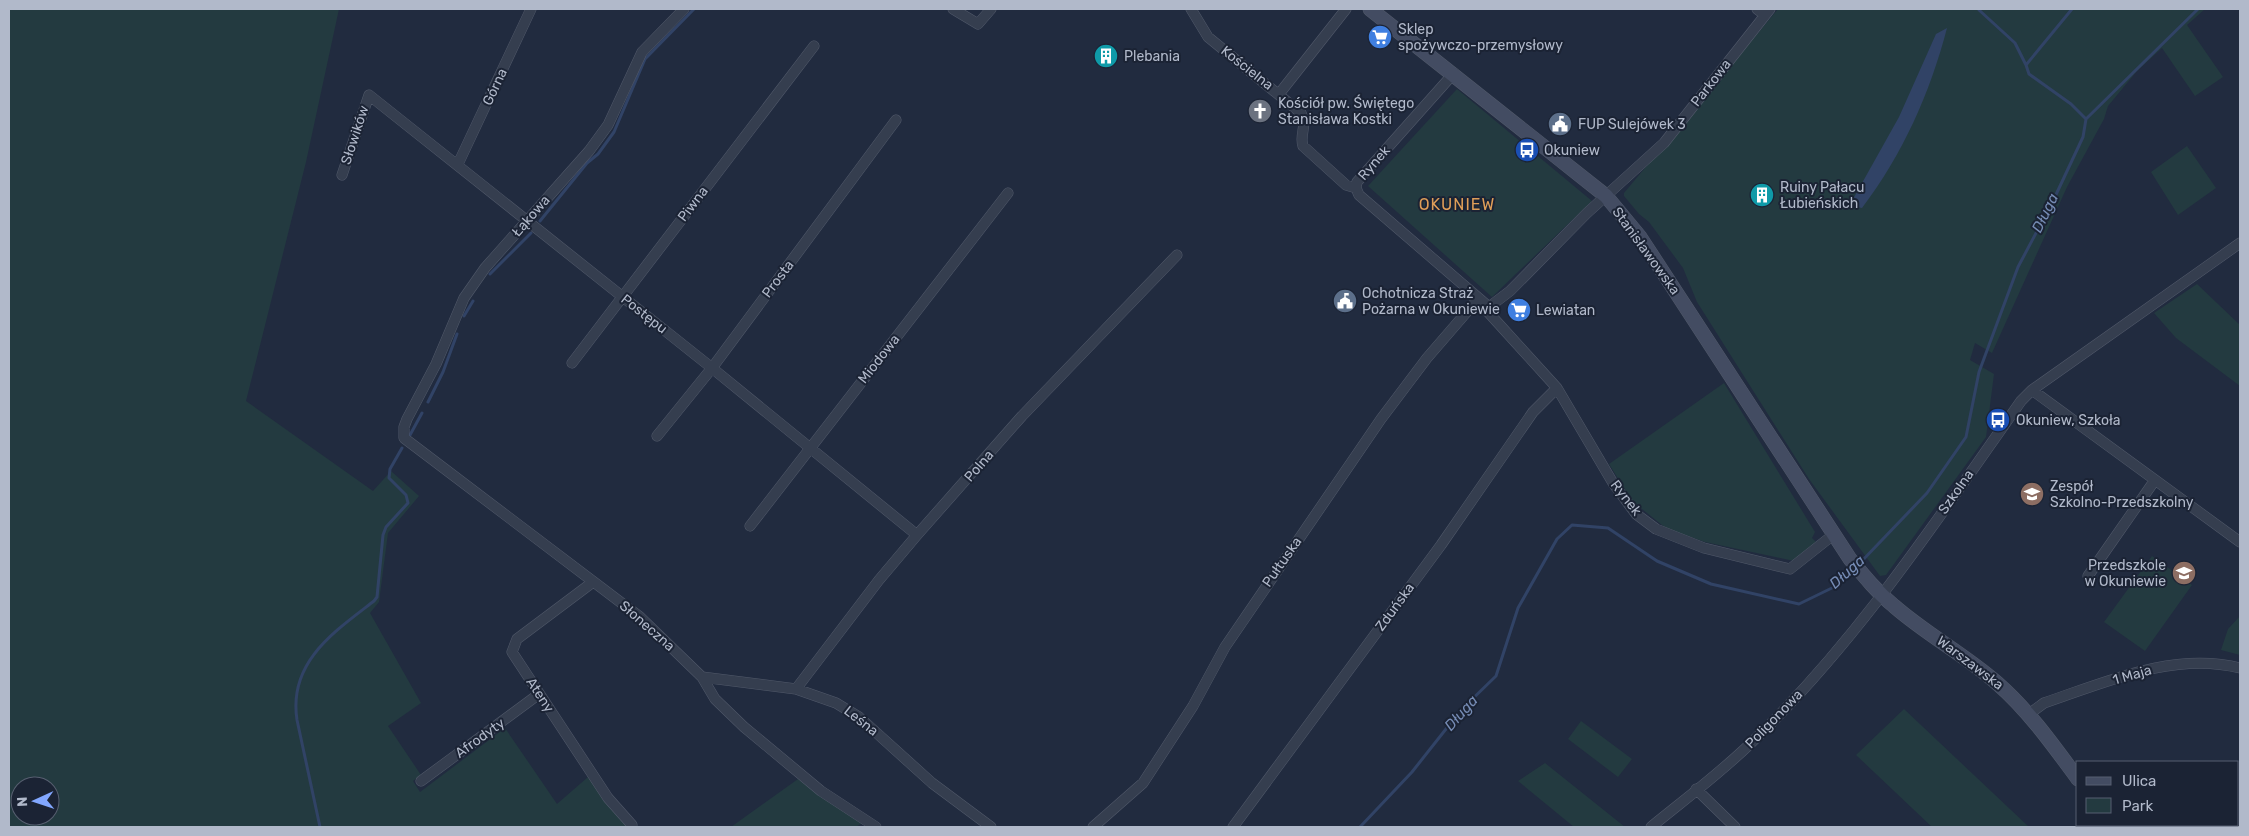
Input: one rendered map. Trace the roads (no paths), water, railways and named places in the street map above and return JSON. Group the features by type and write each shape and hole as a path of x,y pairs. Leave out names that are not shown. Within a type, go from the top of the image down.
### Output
{"main road":[{"name":"Stanisławowska","path":"1370,9 1606,196 1640,237 1850,559"},
{"name":"Warszawska","path":"1850,559 1867,581 1882,596 1979,668 2029,714 2076,776"}],"street":[{"name":"Górna","path":"458,164 531,9"},
{"name":"Łąkowa","path":"404,438 404,427 407,419 436,364 464,298 485,268 590,151 608,126 642,52 684,9"},
{"path":"953,9 978,24 991,9"},
{"name":"Kościelna","path":"1191,9 1208,37 1280,94 1303,117 1305,130 1302,141 1303,146 1346,185 1356,188"},
{"path":"1280,94 1346,9"},
{"name":"Parkowa","path":"1606,196 1664,142 1764,11"},
{"name":"Piwna","path":"572,363 814,46"},
{"name":"Rynek","path":"1454,74 1362,175 1357,182 1356,188 1361,197 1489,307 1488,312 1557,388 1613,483 1636,514 1656,529 1704,548 1790,569 1833,535"},
{"name":"Postępu","path":"369,95 811,447 917,535"},
{"name":"Słowików","path":"342,175 369,95"},
{"name":"Prosta","path":"657,436 712,368 896,120"},
{"name":"Miodowa","path":"750,526 1008,193"},
{"path":"1489,307 1510,290 1606,196"},
{"name":"Szkolna","path":"1882,596 2021,401 2032,390 2240,244"},
{"name":"Polna","path":"796,689 879,580 917,535 1022,416 1177,255"},
{"name":"Pułtuska","path":"1093,827 1143,783 1193,706 1225,647 1381,419 1427,358 1478,299"},
{"name":"Zduńska","path":"1233,827 1441,544 1533,412 1557,388"},
{"path":"2032,390 2240,542"},
{"name":"Słoneczna","path":"404,438 640,617 702,677 715,699 744,727 821,791 876,827"},
{"path":"2088,576 2155,480"},
{"name":"Ateny","path":"593,582 517,639 512,652 608,798 632,825"},
{"name":"Poligonowa","path":"1651,827 1749,745 1783,710 1882,596"},
{"name":"1 Maja","path":"2029,714 2044,703 2171,664 2223,663 2240,668"},
{"name":"Leśna","path":"702,677 796,689 836,703 859,717 932,783 991,827"},
{"name":"Afrodyty","path":"421,782 540,694"},
{"path":"1696,790 1735,827"}],"water":[{"path":"1947,28 1932,76 1914,122 1890,166 1862,208 1852,206 1852,201 1899,117 1936,34"}],"waterway":[{"path":"540,221 587,163 598,154 614,132 645,59 694,9"},
{"name":"Długa","path":"1859,564 1927,493 1966,437 1979,372 2018,267 2053,201 2083,137 2086,119 2071,104 2029,74 2026,65 2072,9"},
{"path":"2086,119 2198,9"},
{"path":"1979,10 2015,43 2026,65"},
{"path":"490,274 531,233"},
{"path":"464,316 473,301"},
{"path":"428,402 443,372 457,334"},
{"path":"410,435 422,413"},
{"path":"320,827 297,720 296,700 300,681 307,665 317,650 377,597 383,535 386,527 408,503 406,495 389,478 390,469 402,448"},
{"name":"Długa","path":"1360,827 1412,772 1461,710 1496,676 1518,608 1557,539 1572,525 1608,528 1657,561 1711,584 1799,604 1836,586 1854,568"}],"place":[{"name":"Sklep spożywczo-przemysłowy","path":"1380,37"},
{"name":"Plebania","path":"1106,56"},
{"name":"Kościół pw. Świętego Stanisława Kostki","path":"1260,111"},
{"name":"FUP Sulejówek 3","path":"1560,124"},
{"name":"Okuniew","path":"1527,150"},
{"name":"Ruiny Pałacu Łubieńskich","path":"1762,195"},
{"name":"Ochotnicza Straż Pożarna w Okuniewie","path":"1345,301"},
{"name":"Lewiatan","path":"1519,310"},
{"name":"Okuniew, Szkoła","path":"1998,420"},
{"name":"Zespół Szkolno-Przedszkolny","path":"2032,494"},
{"name":"Przedszkole w Okuniewie","path":"2184,573"}],"district":[{"name":"OKUNIEW","path":"1457,204"}]}
